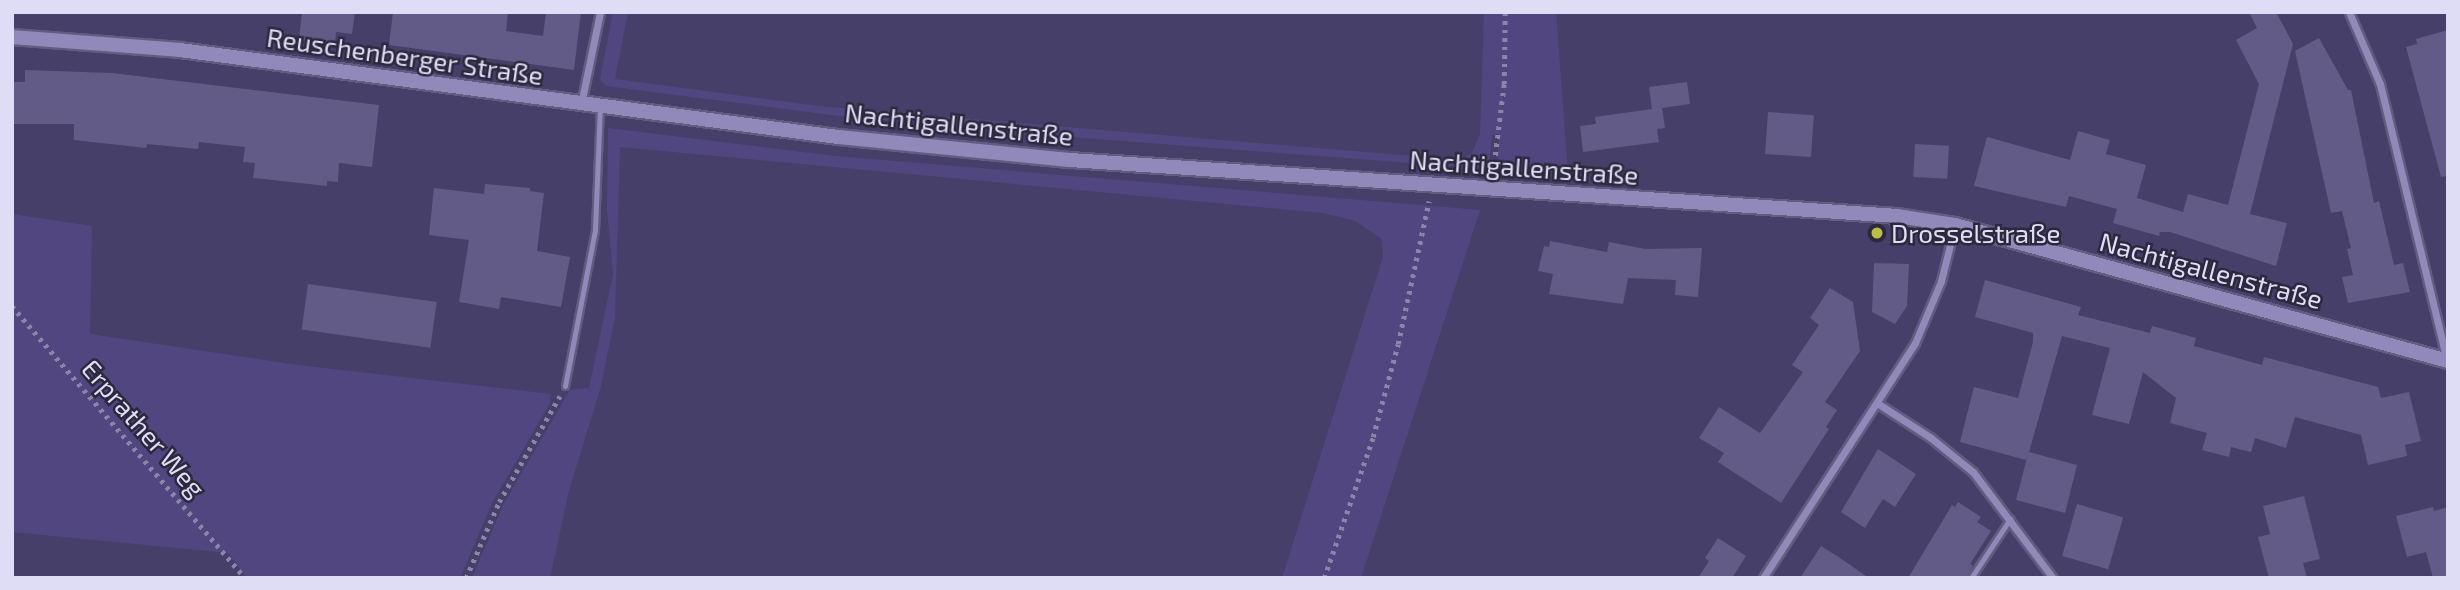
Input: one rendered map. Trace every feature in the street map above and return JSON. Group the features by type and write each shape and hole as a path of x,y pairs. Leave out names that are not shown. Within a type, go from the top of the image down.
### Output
{"main road":[{"name":"Reuschenberger Straße","path":"12,37 180,50 581,105"},
{"name":"Nachtigallenstraße","path":"581,105 838,137 1070,160 1897,216 1955,225 2447,361"}],"street":[{"path":"581,105 600,12"},
{"path":"2349,12 2380,84 2447,361"},
{"path":"1763,578 1877,403 1925,323 1947,262 1955,225"},
{"path":"1877,403 1964,463 2010,519 2053,578"}],"lane":[{"path":"565,386 595,230 600,107"},
{"path":"1971,578 2010,519"}],"path":[{"path":"1490,190 1504,84 1505,12"},
{"path":"1324,578 1373,437 1398,344 1432,186"},
{"name":"Erprather Weg","path":"12,306 245,578"},
{"path":"466,578 499,502 565,386"}],"shaded area":[{"path":"613,12 628,12 615,79 818,106 1461,160 1472,153 1480,134 1484,12 1556,12 1568,173 1497,169 1499,134 1492,135 1489,169 839,116 606,86 600,79"},
{"path":"608,128 835,156 1480,210 1361,578 1282,578 1383,257 1382,239 1355,221 1323,213 620,147 615,317 601,386 569,491 550,578 472,578 503,505 570,390 589,388 613,274 607,210"},
{"path":"12,214 92,226 90,334 298,365 551,394 550,403 492,503 460,578 247,578 228,553 12,532"}],"building":[{"path":"302,12 355,12 352,34 336,32 335,44 299,39"},
{"path":"393,12 508,12 506,31 543,36 546,12 581,12 574,70 389,45"},
{"path":"2249,12 2276,12 2293,44 2250,214 2287,223 2276,266 2170,232 2160,232 2159,236 2113,223 2117,209 2069,196 2066,207 1974,186 1987,137 2070,160 2078,131 2110,140 2106,154 2146,165 2137,198 2183,212 2188,194 2228,205 2259,84 2236,40 2257,28"},
{"path":"2448,30 2448,176 2441,177 2406,47 2417,44 2416,39"},
{"path":"2319,38 2348,90 2351,90 2374,203 2379,201 2394,265 2403,263 2410,292 2348,303 2342,277 2353,275 2347,249 2351,248 2342,211 2331,213 2295,51"},
{"path":"25,70 112,73 379,105 372,167 339,163 338,182 327,181 327,186 253,178 255,163 243,162 245,147 199,142 198,149 147,144 146,148 74,140 74,124 12,124 12,82 25,82"},
{"path":"1687,82 1690,104 1662,108 1665,128 1657,129 1659,142 1583,152 1580,126 1596,124 1595,117 1652,109 1649,87"},
{"path":"1768,112 1814,115 1811,157 1765,154"},
{"path":"1915,144 1949,146 1947,179 1913,177"},
{"path":"485,184 530,188 530,191 544,193 537,251 570,257 561,307 501,297 499,309 459,302 469,240 429,235 434,188 484,194"},
{"path":"1550,241 1607,252 1609,242 1645,249 1702,248 1698,297 1675,295 1676,280 1628,278 1623,304 1549,294 1553,274 1538,271 1544,246 1549,247"},
{"path":"1874,263 1909,264 1907,306 1895,324 1872,312"},
{"path":"1985,280 2081,307 2078,315 2150,333 2152,326 2196,338 2194,346 2262,365 2264,357 2378,387 2381,398 2409,392 2421,441 2405,445 2407,456 2368,465 2361,435 2295,417 2286,448 2255,438 2251,452 2231,447 2229,457 2202,450 2207,433 2170,423 2176,398 2143,372 2129,424 2092,415 2110,348 2062,336 2029,452 2077,465 2065,513 2016,500 2028,454 2026,460 1960,442 1974,387 2018,398 2033,342 2033,333 1975,317"},
{"path":"308,284 437,302 430,348 302,330"},
{"path":"1830,288 1853,302 1860,351 1825,402 1837,410 1826,427 1829,429 1781,503 1718,462 1724,453 1699,438 1719,407 1760,433 1803,372 1792,365 1819,325 1810,318"},
{"path":"1878,449 1916,474 1895,507 1883,499 1865,528 1841,512"},
{"path":"2304,496 2320,559 2303,563 2307,578 2269,578 2258,537 2270,534 2263,506"},
{"path":"1958,502 1981,517 1977,522 1991,531 1970,564 1973,566 1966,578 1908,578 1952,505 1955,507"},
{"path":"2077,504 2123,517 2108,569 2062,556"},
{"path":"2433,507 2434,511 2448,507 2448,578 2433,578 2426,552 2407,557 2396,516"},
{"path":"1718,538 1746,556 1732,578 1698,578 1709,561 1705,558"},
{"path":"1821,546 1837,556 1869,578 1800,578"}],"place":[{"name":"Drosselstraße","path":"1877,233"}]}
